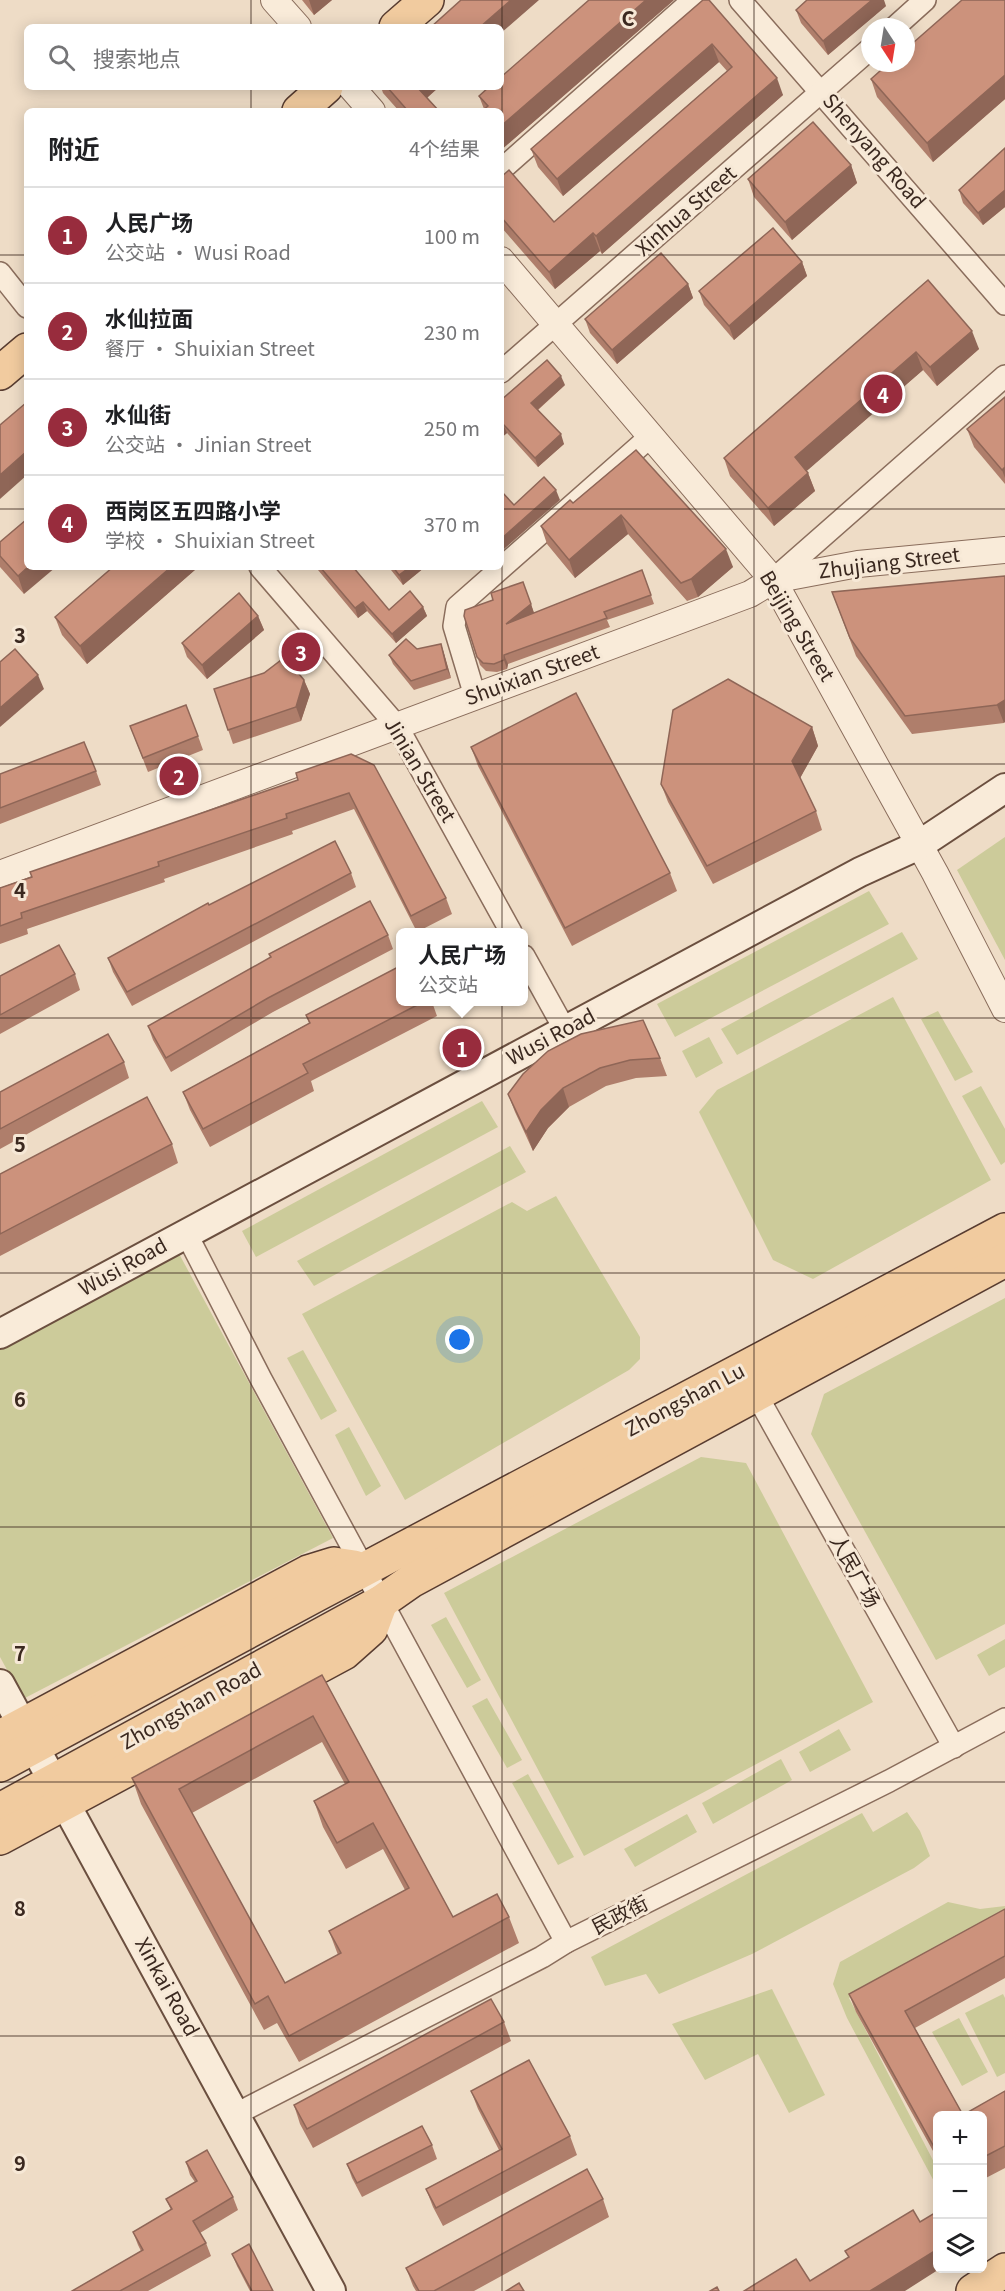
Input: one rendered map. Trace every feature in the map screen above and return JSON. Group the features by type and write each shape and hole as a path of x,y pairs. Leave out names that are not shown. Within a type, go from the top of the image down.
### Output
{"main road":[{"path":"399,24 427,0"},
{"path":"302,108 324,90"},
{"path":"0,374 24,353"},
{"name":"Wusi Road","path":"0,1334 850,877 919,845 1005,788"},
{"name":"Zhongshan Lu","path":"365,1569 1005,1230"},
{"name":"Zhongshan Lu","path":"381,1602 411,1581 1005,1260"},
{"path":"0,1765 19,1736 308,1572 334,1564 365,1569"},
{"path":"0,1810 60,1792 344,1653 371,1629 381,1602"},
{"name":"Xinkai Road","path":"0,1684 19,1736 60,1792 331,2291"},
{"path":"0,1838 60,1792"},
{"path":"973,2291 1005,2270"}],"street":[{"path":"274,0 295,24"},
{"path":"504,167 693,0"},
{"name":"Shenyang Road","path":"740,0 822,91 1005,304"},
{"path":"905,18 925,0"},
{"name":"Xinhua Street","path":"504,369 861,57"},
{"path":"354,90 369,108"},
{"name":"Beijing Street","path":"504,263 773,580 919,845 1005,1009"},
{"path":"0,273 24,303"},
{"name":"Shuixian Street","path":"0,874 750,594 773,580 1005,376"},
{"path":"504,566 651,436"},
{"name":"Zhujiang Street","path":"773,580 858,564 1005,550"},
{"name":"Jinian Street","path":"268,570 397,726 508,928"},
{"path":"475,696 454,626 457,607 499,570"},
{"path":"528,963 565,1030"},
{"path":"186,1233 261,1379 381,1602 401,1632 566,1942"},
{"name":"人民广场","path":"756,1394 954,1747"},
{"name":"民政街","path":"236,2114 542,1957 566,1942 954,1747 1005,1719"}],"shaded area":[{"path":"1005,837 1005,960 957,870"},
{"path":"869,891 889,924 675,1037 657,1004"},
{"path":"902,932 918,959 737,1055 721,1029"},
{"path":"893,997 991,1180 813,1279 773,1260 699,1112 717,1090"},
{"path":"938,1011 973,1072 955,1081 921,1019"},
{"path":"709,1037 723,1063 696,1078 682,1051"},
{"path":"981,1086 1005,1129 1005,1162 1001,1165 962,1096"},
{"path":"482,1101 498,1127 256,1257 242,1231"},
{"path":"510,1146 526,1172 314,1286 297,1261"},
{"path":"556,1196 640,1337 640,1359 629,1370 405,1500 302,1314 512,1202 527,1211"},
{"path":"177,1250 333,1538 23,1699 0,1657 0,1345"},
{"path":"1005,1298 1005,1624 936,1660 811,1434 824,1394"},
{"path":"303,1350 337,1411 321,1420 287,1358"},
{"path":"349,1427 381,1486 366,1496 335,1435"},
{"path":"701,1457 746,1463 873,1702 584,1856 444,1593"},
{"path":"446,1617 481,1680 467,1688 431,1625"},
{"path":"1005,1639 1005,1667 989,1676 977,1655"},
{"path":"487,1698 522,1760 507,1768 472,1706"},
{"path":"839,1729 851,1750 810,1772 799,1752"},
{"path":"781,1759 792,1780 713,1824 702,1803"},
{"path":"528,1774 574,1857 558,1865 512,1783"},
{"path":"907,1812 920,1831 930,1856 914,1868 752,1954 659,1994 646,1974 605,1986 591,1957 862,1813 873,1832"},
{"path":"687,1814 697,1832 635,1867 624,1849"},
{"path":"948,1902 980,1909 1005,1906 1003,1923 849,1998 933,2160 933,2179 847,2018 833,1984 840,1962"},
{"path":"772,1989 825,2095 789,2113 758,2054 705,2080 672,2024"},
{"path":"1003,1994 1005,1998 1005,2073 997,2077 965,2013"},
{"path":"959,2018 988,2072 962,2086 932,2032"}],"building":[{"path":"461,0 511,0 483,24 434,24"},
{"path":"589,0 646,0 504,123 504,108 486,108 488,106 479,96 486,90 504,90 504,74"},
{"path":"703,0 709,0 777,78 596,236 593,233 549,272 504,220 504,174 509,170 554,222 732,67 712,44 557,179 531,149"},
{"path":"807,0 872,0 823,41 796,10"},
{"path":"962,0 1005,0 1005,75 927,143 871,79 879,72 915,72 915,41"},
{"path":"390,90 420,90 436,108 405,108"},
{"path":"813,122 851,165 785,222 748,179"},
{"path":"1005,148 1005,190 978,213 959,190"},
{"path":"773,228 802,262 729,326 699,291"},
{"path":"661,253 688,284 612,350 585,319"},
{"path":"928,280 972,331 930,367 916,352 795,457 808,473 768,508 724,458"},
{"path":"547,360 561,376 531,403 561,434 535,458 504,425 504,397"},
{"path":"1005,397 1005,467 1002,470 967,429"},
{"path":"24,405 24,454 0,475 0,425"},
{"path":"636,450 726,549 691,579 681,583 621,515 569,560 541,526 570,500 573,503"},
{"path":"544,477 556,490 504,536 504,494 514,505"},
{"path":"24,522 25,570 18,576 0,556 0,542"},
{"path":"110,570 168,570 80,646 55,617"},
{"path":"323,570 356,570 389,610 410,591 423,607 392,634 363,602 355,608"},
{"path":"395,570 406,570 399,575"},
{"path":"642,570 651,595 604,612 607,618 504,655 504,660 494,664 483,663 477,657 464,616 465,610 493,600 491,593 523,582 531,604 506,624"},
{"path":"1005,576 1005,700 997,705 905,716 850,638 832,592"},
{"path":"239,593 258,616 202,665 182,643"},
{"path":"406,639 417,649 441,644 447,669 411,681 389,655"},
{"path":"15,649 38,675 0,708 0,662"},
{"path":"285,657 304,680 296,707 228,730 214,689 264,673"},
{"path":"728,679 812,727 792,761 816,811 707,866 661,784 673,710"},
{"path":"576,693 670,873 565,928 471,747"},
{"path":"186,705 198,736 143,758 130,726"},
{"path":"84,742 96,771 0,808 0,774"},
{"path":"351,754 374,765 446,898 411,916 349,793 286,814 287,818 158,862 159,866 21,913 22,918 0,926 0,888 32,877 30,872 298,780 296,773"},
{"path":"335,841 351,873 127,992 108,958 208,903 209,905"},
{"path":"370,901 388,935 268,998 166,1058 148,1026 271,957 269,954"},
{"path":"59,945 75,974 0,1015 0,976"},
{"path":"396,968 396,1006 415,1006 303,1064 308,1073 203,1129 183,1092 310,1023 306,1015"},
{"path":"643,1020 660,1058 630,1060 600,1068 563,1088 541,1110 526,1132 508,1094 523,1074 548,1051 581,1034"},
{"path":"108,1034 124,1062 0,1129 0,1092"},
{"path":"147,1097 172,1144 0,1234 0,1174"},
{"path":"322,1675 453,1917 497,1894 509,1917 289,2036 268,1996 255,2004 132,1778","holes":["313,1716 349,1782 314,1801 337,1843 373,1823 409,1888 329,1931 341,1953 285,1983 179,1789"]},
{"path":"1005,1909 1005,1956 905,2011 961,2111 933,2111 933,2145 849,1994"},
{"path":"491,1999 504,2022 307,2129 294,2105"},
{"path":"529,2060 570,2136 436,2208 426,2189 502,2149 471,2091"},
{"path":"1005,2091 1005,2146 987,2155 987,2111 970,2111"},
{"path":"422,2126 432,2145 357,2183 347,2164"},
{"path":"207,2150 233,2197 193,2221 206,2243 120,2291 72,2291 143,2250 133,2232 172,2209 166,2199 197,2181 186,2162"},
{"path":"587,2169 603,2199 434,2291 419,2291 406,2268"},
{"path":"913,2210 920,2222 933,2214 933,2252 870,2291 744,2291 796,2259 810,2281 849,2257 845,2251"},
{"path":"249,2244 273,2291 252,2291 232,2254"},
{"path":"519,2283 524,2291 506,2291"}],"place":[{"name":"西岗区五四路小学","path":"883,394"},
{"name":"水仙街","path":"301,652"},
{"name":"水仙拉面","path":"179,776"},
{"name":"人民广场","path":"462,1048"}]}
